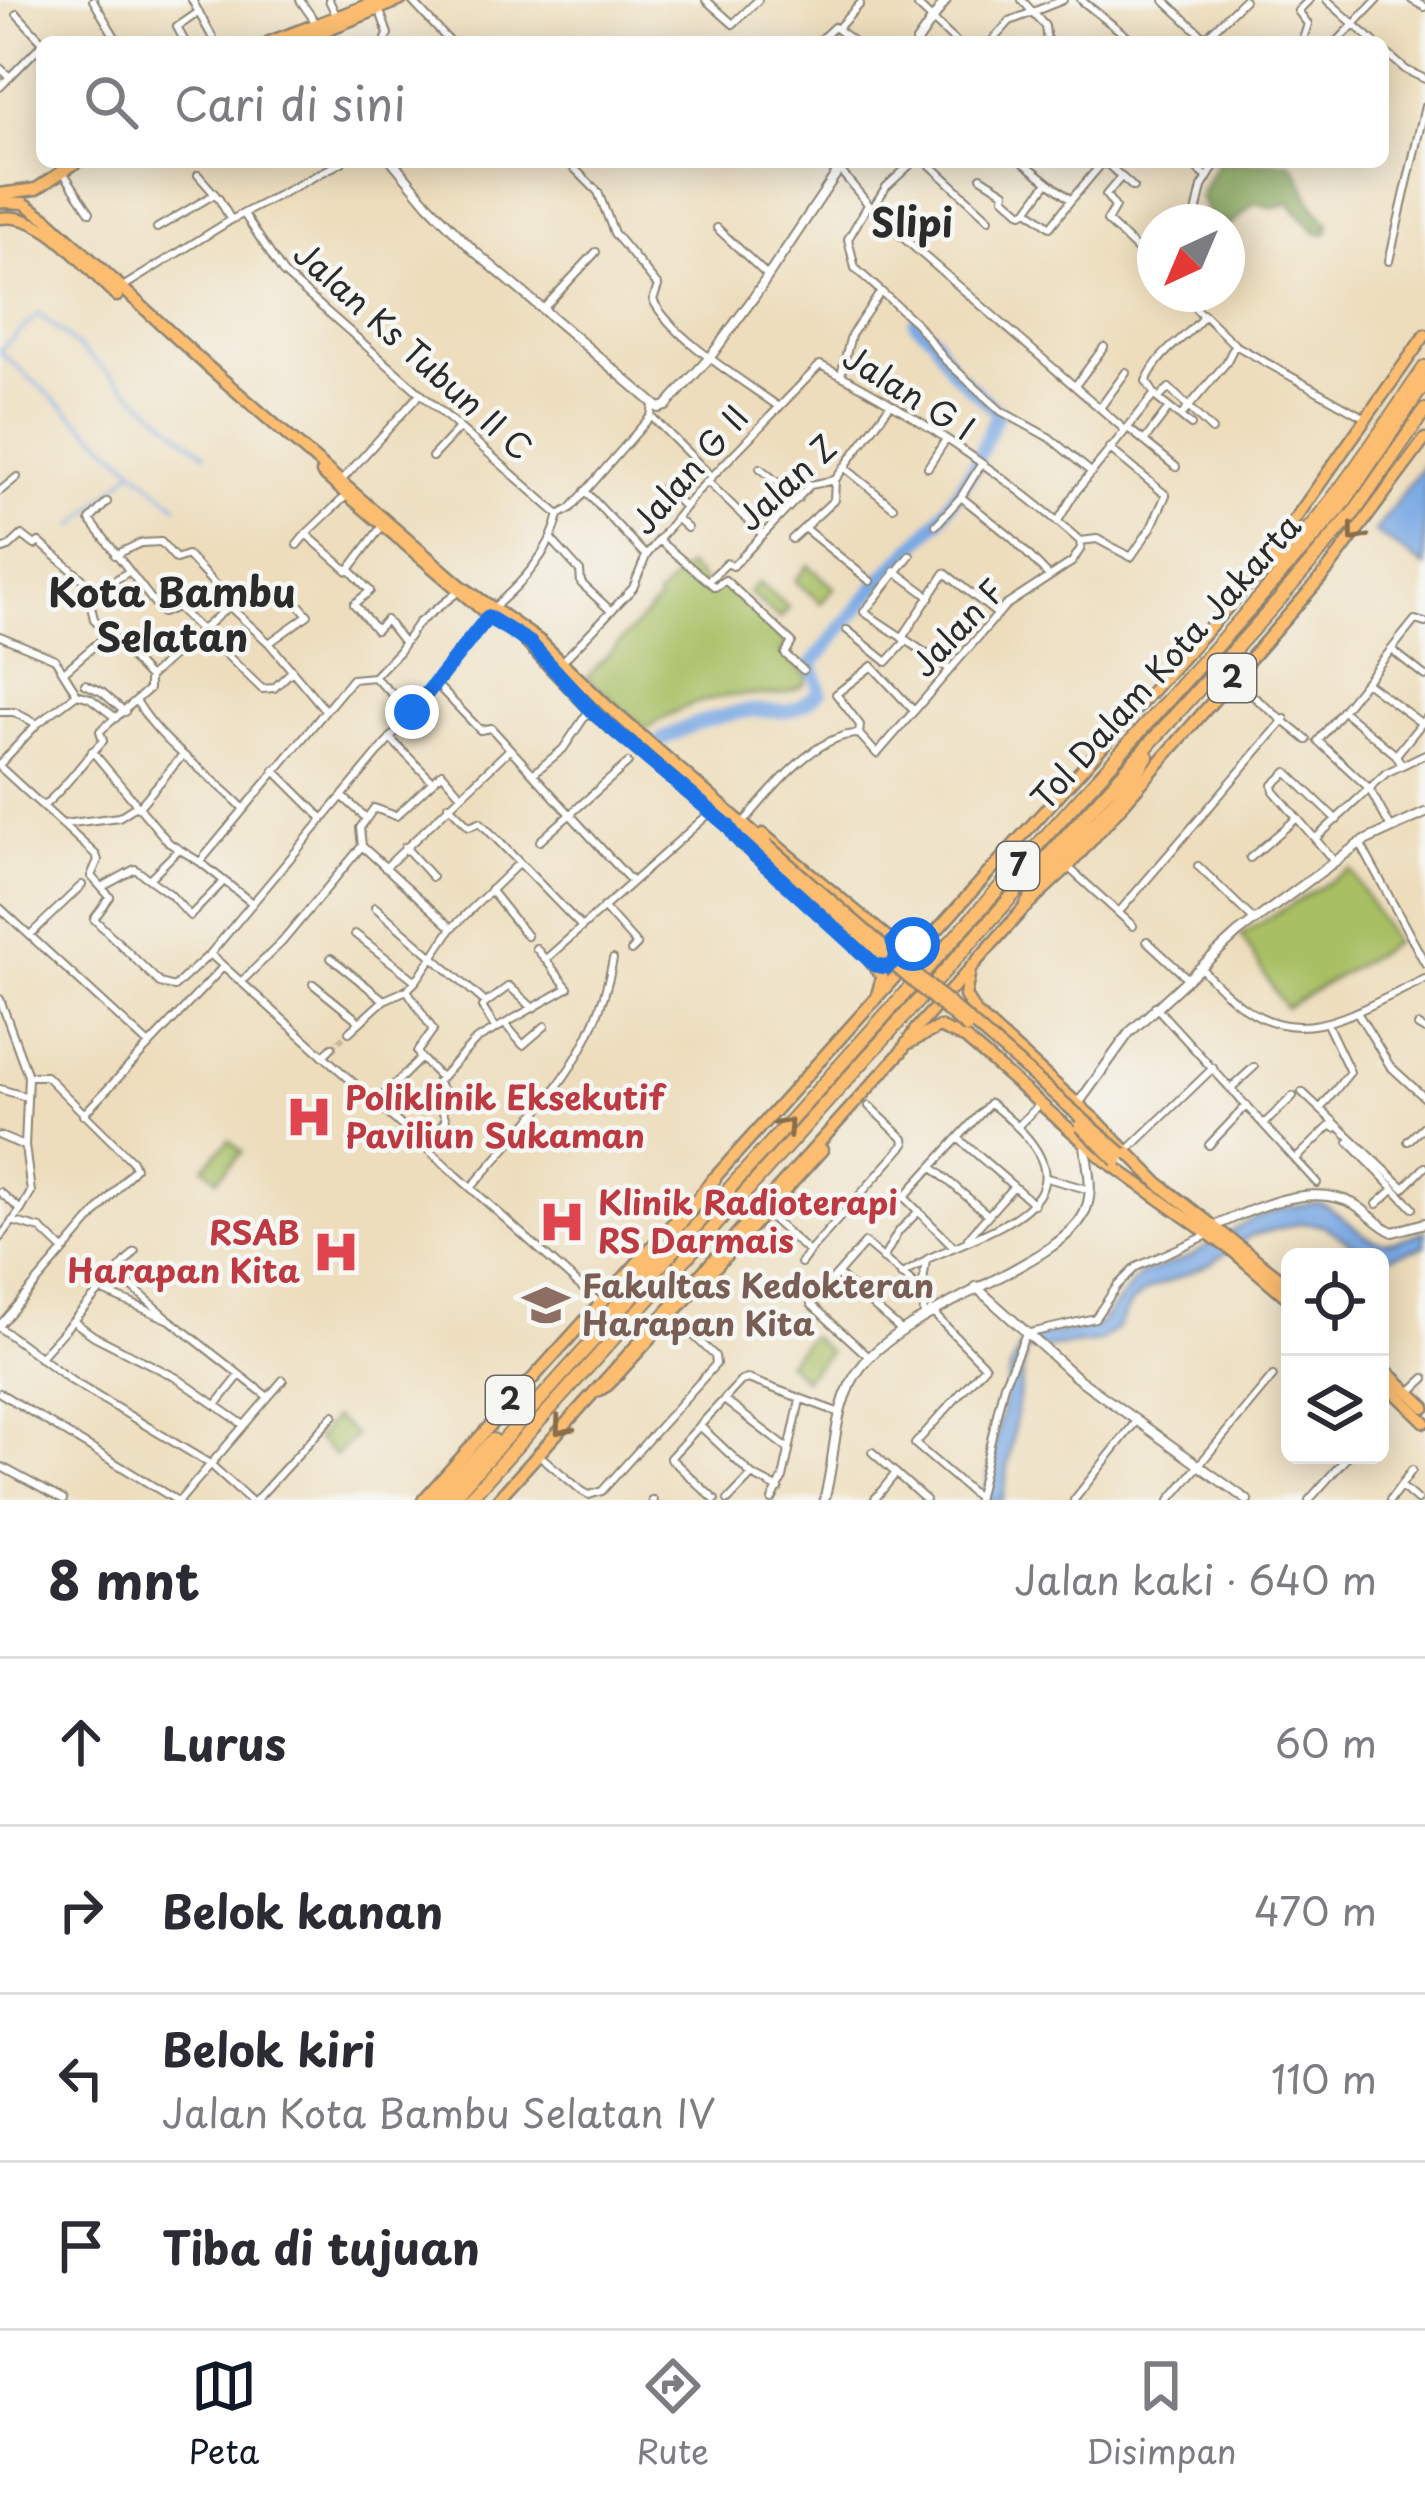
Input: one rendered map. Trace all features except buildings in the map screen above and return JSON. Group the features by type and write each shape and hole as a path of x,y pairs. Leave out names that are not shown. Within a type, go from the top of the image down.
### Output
{"highway":[{"path":"1252,580 1271,569 1307,527 1425,367"},
{"name":"Tol Dalam Kota Jakarta","path":"472,1500 480,1477 512,1430 1341,507 1425,382"},
{"name":"Tol Dalam Kota Jakarta","path":"450,1500 515,1449 1151,743 1355,512 1425,410"},
{"path":"1026,906 1058,861 1133,776 1151,743"},
{"path":"745,1172 757,1183"},
{"path":"596,1338 624,1291 714,1179"},
{"path":"436,1500 486,1447 512,1430"},
{"path":"472,1500 515,1449"}],"main road":[{"path":"320,33 336,16 401,0"},
{"path":"320,33 380,4"},
{"path":"0,195 61,168"},
{"path":"0,195 36,189 62,168"},
{"path":"36,189 47,219"},
{"path":"0,195 24,203 47,219 120,289 490,614 534,637 607,706 898,946 897,959 887,967 875,965"},
{"path":"0,218 29,220 458,592 530,643 590,709 728,826 765,848 1157,1190 1281,1280"},
{"name":"2","path":"423,1500 1252,580 1425,335"},
{"name":"2","path":"497,1500 716,1261 1026,906 1068,867 1327,571 1425,440"},
{"path":"748,821 765,848"},
{"path":"728,826 875,965 883,980 875,1000"},
{"path":"893,942 913,944 928,938"},
{"path":"971,967 965,996 982,1018 1078,1104 1119,1157"},
{"path":"966,1039 966,1026 982,1018"},
{"path":"909,1043 939,1027 966,1039 1084,1139 1119,1157"},
{"path":"591,1393 608,1385 672,1316 716,1261 865,1102 866,1091"},
{"path":"1237,1249 1281,1291"},
{"path":"1389,1373 1425,1407"},
{"path":"1389,1387 1425,1422"}],"street":[{"path":"192,0 212,36"},
{"path":"301,0 320,33"},
{"path":"329,0 336,16"},
{"path":"410,0 444,36"},
{"path":"706,0 733,24 758,0"},
{"path":"922,36 946,0"},
{"path":"1022,0 1046,28 1047,36"},
{"path":"996,36 1006,23 1064,0"},
{"path":"1081,0 1128,36"},
{"path":"1164,0 1199,36"},
{"path":"1207,36 1244,0"},
{"path":"1304,36 1308,25 1298,11 1309,0"},
{"path":"1327,0 1367,36"},
{"path":"1342,36 1377,0"},
{"path":"1412,0 1425,7"},
{"path":"96,1 111,36"},
{"path":"380,4 387,36"},
{"path":"824,36 860,4"},
{"path":"918,6 951,36"},
{"path":"182,36 177,27 199,13"},
{"path":"17,14 36,36"},
{"path":"838,28 847,36"},
{"path":"0,87 36,49"},
{"path":"1389,55 1425,79"},
{"path":"0,68 10,77"},
{"path":"1389,261 1425,106"},
{"path":"64,168 90,212"},
{"path":"120,289 231,220 331,168"},
{"path":"398,168 462,238 652,411 764,535"},
{"path":"574,168 598,192 614,233 658,286 655,304 677,329 779,406"},
{"path":"76,694 37,724 0,766 96,855 92,876 110,897 94,919 166,988 174,987 210,954 539,561 559,515 652,411 666,406 711,356 840,168"},
{"path":"842,168 847,183 870,207 1100,408 1176,467"},
{"path":"907,168 848,239 855,268 1001,411 1049,438 1091,472"},
{"path":"934,168 989,219"},
{"path":"1030,168 1071,200"},
{"path":"1028,210 1050,227 1099,168"},
{"path":"1111,168 1133,187"},
{"path":"1196,168 1207,177"},
{"path":"1199,204 1213,168"},
{"path":"198,175 231,220"},
{"path":"980,176 1005,192 1004,197 1022,213 1048,182"},
{"path":"1121,177 1106,196 1115,207 1107,223 1137,250"},
{"path":"832,180 847,183"},
{"path":"157,228 215,194"},
{"name":"Jalan Ks Tubun II C","path":"244,214 283,274 559,515"},
{"path":"717,228 768,277"},
{"path":"544,309 596,252"},
{"path":"841,375 851,335 881,292"},
{"path":"1200,312 1235,345 1367,419"},
{"path":"1191,425 1147,385 1149,374 1174,340 1189,333 1203,315"},
{"path":"1180,416 1226,363 1235,345"},
{"path":"1075,386 1104,347"},
{"name":"Jalan G I","path":"815,368 820,364 841,375 945,441 1058,521 1080,542"},
{"name":"Jalan G II","path":"562,662 633,588 646,556 685,507 815,368"},
{"path":"1100,408 1126,372"},
{"path":"1058,521 1109,448 1169,388 1212,430"},
{"path":"342,480 419,394"},
{"name":"Jalan Z","path":"707,581 727,563 733,566 810,485 835,480 890,405"},
{"path":"1144,441 1169,409"},
{"path":"432,457 458,428"},
{"path":"928,467 945,441"},
{"path":"1048,575 1076,558 1080,542 1097,539 1131,557 1151,528 1166,494 1109,448"},
{"path":"936,525 961,497 977,464"},
{"path":"844,467 892,507"},
{"path":"760,468 798,499"},
{"path":"0,491 17,477"},
{"path":"792,539 834,500 835,480"},
{"path":"663,487 685,507"},
{"path":"585,491 646,556"},
{"path":"297,545 348,494"},
{"name":"Jalan F","path":"859,734 878,754 997,614 1048,575 961,497"},
{"path":"106,502 89,519 162,614 176,606 262,689 274,688 291,672"},
{"path":"676,518 687,528"},
{"path":"349,569 382,526"},
{"path":"804,528 870,581"},
{"path":"306,534 370,591 354,604 376,630 386,620 404,643"},
{"path":"0,550 22,535 34,545 39,542 85,581 93,594"},
{"path":"551,539 580,571 581,583 611,611"},
{"path":"115,555 141,543 161,541 175,559 187,555 230,600 229,606 149,677"},
{"path":"658,541 715,587 724,580 792,642 785,654 803,670"},
{"path":"910,555 864,612 948,668"},
{"path":"895,571 930,597"},
{"path":"43,806 63,790 104,740 100,730 152,684 93,617 89,598 128,572"},
{"path":"847,629 887,662 945,573 997,614"},
{"path":"200,862 352,680 374,677 424,617 458,592"},
{"path":"269,643 308,615 293,598"},
{"path":"229,606 269,643 325,710"},
{"path":"1391,827 1369,788 1318,741 1414,620 1423,621"},
{"path":"65,671 108,634"},
{"path":"0,635 55,659 76,694 116,718"},
{"path":"1392,650 1425,676"},
{"path":"748,821 814,753 844,736 859,734 860,725 836,694 872,666 914,712"},
{"path":"374,677 412,712"},
{"path":"1232,679 1307,740"},
{"path":"1367,683 1423,722 1396,754"},
{"path":"85,684 125,712"},
{"path":"436,684 480,730 491,728 632,882"},
{"path":"137,702 161,736 198,770 207,771 242,807"},
{"path":"533,773 563,749 590,709"},
{"path":"1343,711 1396,754 1401,764"},
{"path":"0,712 14,712 37,724"},
{"path":"1119,912 1285,719"},
{"path":"389,738 432,781"},
{"path":"386,868 510,749"},
{"path":"92,752 178,849 252,903"},
{"path":"1315,840 1369,788 1401,764 1425,754"},
{"path":"63,824 119,817 137,807 182,756"},
{"path":"540,841 628,764"},
{"path":"274,770 322,819"},
{"path":"451,928 362,846 360,827 374,808 396,817 442,772 460,794"},
{"path":"1334,861 1296,819 1274,785 1287,772 1337,820"},
{"path":"342,796 365,817"},
{"path":"448,805 469,826 480,822 581,926"},
{"path":"546,959 711,812"},
{"path":"1078,1104 1121,1042 1155,1006 1254,920 1360,843 1425,813"},
{"path":"1250,857 1296,819"},
{"path":"1360,843 1425,962"},
{"path":"240,982 282,942 362,846"},
{"path":"405,847 432,877"},
{"path":"150,878 178,849"},
{"path":"349,1032 384,1000 407,990 451,928 519,863"},
{"path":"1198,866 1254,920"},
{"path":"1068,867 1133,926"},
{"path":"102,887 130,869 150,878 190,916 224,881"},
{"path":"31,934 82,885"},
{"path":"490,890 527,937"},
{"path":"375,907 486,1003"},
{"path":"0,908 149,1045"},
{"path":"603,908 637,945 631,951"},
{"path":"355,934 416,981"},
{"path":"1147,941 1186,978"},
{"path":"424,1146 446,1120 442,1110 449,1100 437,1086 441,1078 476,1040 569,986 536,947"},
{"path":"210,954 599,1303"},
{"path":"331,958 384,1000"},
{"path":"471,1188 583,1052 604,1000 613,959"},
{"path":"82,1115 224,967"},
{"path":"1200,967 1229,998 1267,1019 1305,1027 1328,1026 1425,979"},
{"path":"313,984 359,1022"},
{"path":"496,1029 482,1007 509,986 533,1008"},
{"path":"407,990 433,1030 417,1052 441,1078"},
{"path":"0,999 28,1076 26,1146 32,1192 0,1238"},
{"path":"1155,1006 1317,1183"},
{"path":"1357,1012 1390,1066 1425,1097"},
{"path":"505,1024 524,1045 544,1026"},
{"path":"1320,1110 1349,1072 1328,1026"},
{"path":"323,1056 332,1047"},
{"path":"376,1103 422,1058"},
{"path":"1231,1088 1254,1066"},
{"path":"1090,1186 1213,1068"},
{"path":"28,1076 46,1076 133,1161 134,1168 0,1326 39,1358 210,1464 253,1500 334,1415"},
{"path":"0,1089 27,1097"},
{"path":"1302,1092 1404,1188 1425,1168"},
{"path":"1264,1124 1293,1096"},
{"path":"1017,1127 1042,1102"},
{"path":"902,1274 955,1247 1034,1204 1047,1178 1034,1144 990,1103 904,1197 955,1247"},
{"path":"801,1263 905,1144 869,1106"},
{"path":"1209,1144 1247,1106"},
{"path":"1296,1159 1331,1125 1413,1208"},
{"path":"1408,1142 1425,1125"},
{"path":"0,1136 26,1146"},
{"path":"958,1138 1034,1204"},
{"path":"824,1500 839,1413 849,1384 869,1357 901,1330 1045,1253 1070,1234 1086,1209 1090,1186 1084,1139"},
{"path":"932,1167 987,1214"},
{"path":"1047,1178 1090,1186"},
{"path":"966,1241 1013,1187"},
{"path":"1377,1204 1394,1189"},
{"path":"0,1192 21,1210"},
{"path":"924,1262 922,1291 928,1312 985,1366 916,1444 977,1499 1005,1379 1027,1335 1095,1318 1117,1286 1143,1262 1276,1202 1316,1195 1350,1202 1388,1231 1402,1232 1425,1223"},
{"path":"883,1259 898,1232 919,1211"},
{"path":"765,1213 809,1252"},
{"path":"12,1221 41,1229 63,1250"},
{"path":"869,1357 811,1304 865,1243 922,1291"},
{"path":"39,1358 135,1252"},
{"path":"116,1273 268,1397"},
{"path":"838,1275 901,1330"},
{"path":"976,1287 1041,1349 1247,1500"},
{"path":"100,1290 170,1320"},
{"path":"538,1454 582,1491 589,1495 602,1491 716,1364 715,1356 672,1316"},
{"path":"73,1321 177,1378 244,1425"},
{"path":"216,1406 240,1375"},
{"path":"1170,1500 1273,1376"},
{"path":"1410,1392 1425,1378"},
{"path":"715,1500 670,1458 748,1379 839,1413"},
{"path":"0,1393 178,1500 283,1380"},
{"path":"724,1400 788,1449"},
{"path":"772,1500 779,1489 801,1400"},
{"path":"1074,1500 1137,1420"},
{"path":"700,1426 752,1475 779,1489"},
{"path":"872,1452 926,1500"},
{"path":"1309,1500 1340,1464"},
{"path":"0,1466 58,1499"},
{"path":"1390,1500 1412,1470"},
{"path":"874,1500 896,1473"},
{"path":"728,1500 752,1475"},
{"path":"1402,1486 1417,1500"}],"green space":[{"path":"1214,168 1294,168 1329,223 1327,233 1316,233 1289,203 1275,208 1255,203 1245,212 1245,204 1203,204 1200,196"},
{"path":"808,565 835,588 821,603 795,581"},
{"path":"687,566 715,592 722,584 788,643 780,652 807,676 804,685 789,691 707,700 646,729 587,677"},
{"path":"758,582 789,608 780,619 749,593"},
{"path":"1350,869 1394,943 1285,1008 1241,935"},
{"path":"229,1140 242,1152 217,1179 204,1167"},
{"path":"811,1336 829,1352 804,1379 786,1362"},
{"path":"335,1417 355,1436 335,1456 316,1438"}],"water":[{"path":"1425,462 1425,567 1375,532"},
{"path":"1320,1203 1377,1241 1425,1231 1425,1246 1389,1257 1389,1248 1359,1248 1323,1225 1300,1223 1250,1236 1210,1264 1148,1290 1131,1303 1117,1329 1099,1342 1026,1350 1003,1500 984,1500 1010,1370 1022,1342 1033,1336 1097,1327 1141,1274 1188,1258 1252,1219"}],"waterway":[{"path":"0,350 39,314 205,454"},
{"path":"660,741 731,714 789,711 820,691 812,664 881,580 938,521 974,467 998,412 953,371 934,338 915,322"},
{"path":"0,352 177,506"},
{"path":"74,527 133,470"}],"tunnel":[{"path":"332,1047 349,1032"}],"place":[{"name":"Poliklinik Eksekutif Paviliun Sukaman","path":"309,1117"},
{"name":"Klinik Radioterapi RS Darmais","path":"562,1222"},
{"name":"RSAB Harapan Kita","path":"336,1252"},
{"name":"Fakultas Kedokteran Harapan Kita","path":"546,1305"}],"district":[{"name":"Slipi","path":"912,223"},
{"name":"Kota Bambu Selatan","path":"172,616"}],"route":[{"path":"412,712 488,617 530,643 597,716 728,826 875,965 887,967 897,959 898,946 893,942 913,944"}]}
